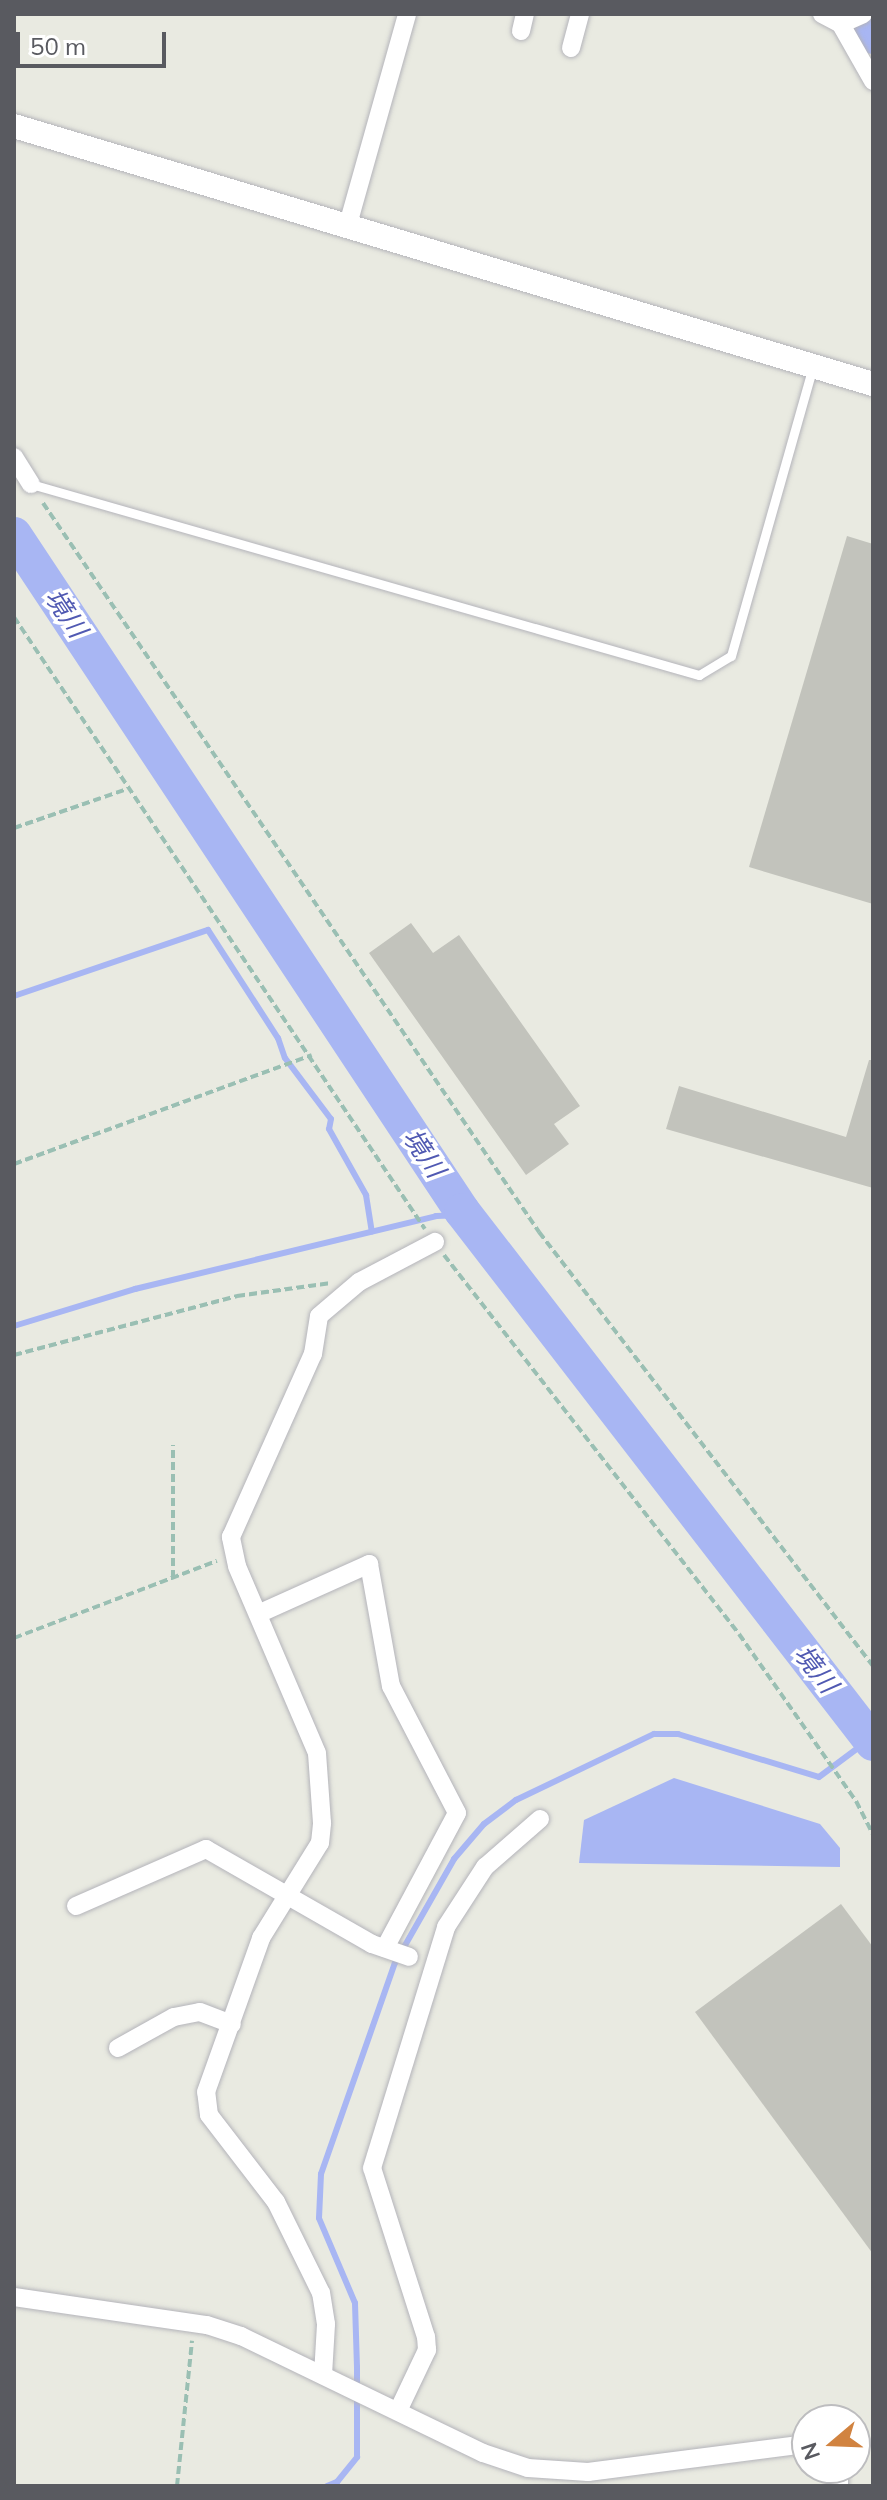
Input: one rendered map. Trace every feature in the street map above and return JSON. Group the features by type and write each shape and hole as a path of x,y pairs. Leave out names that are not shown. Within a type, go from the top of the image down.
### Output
{"street":[{"path":"347,228 407,14"},
{"path":"571,48 580,14"},
{"path":"822,14 847,18 873,81"},
{"path":"14,126 873,384"},
{"path":"14,457 31,484"},
{"path":"323,2375 326,2324 321,2293 276,2202 209,2115 206,2092 261,1938 320,1843 321,1765 234,1555 231,1537 313,1354 315,1324 359,1282 435,1242"},
{"path":"258,1614 369,1564 391,1686 457,1813 385,1948"},
{"path":"398,2411 427,2350 426,2337 372,2168 446,1927 485,1867 540,1819"},
{"path":"76,1906 206,1849 385,1948 409,1957"},
{"path":"118,2048 174,2017 200,2012 232,2024"},
{"path":"14,2297 194,2323 241,2336 483,2453 559,2472 628,2468 791,2446"}],"lane":[{"path":"31,484 699,675 731,656 813,366"}],"path":[{"path":"31,484 539,1232 873,1666"},
{"path":"14,617 127,789 312,1055 435,1242 739,1634 856,1801 873,1835"},
{"path":"14,828 127,789"},
{"path":"14,1164 312,1055"},
{"path":"14,1355 237,1296 306,1283 359,1282"},
{"path":"173,1445 173,1578"},
{"path":"14,1638 234,1555"},
{"path":"177,2486 194,2323"}],"water":[{"path":"674,1778 820,1824 840,1848 840,1867 579,1863 584,1820"}],"building":[{"path":"847,536 873,544 873,904 749,867"},
{"path":"411,923 433,953 459,935 580,1106 554,1124 569,1144 526,1175 369,953"},
{"path":"869,1060 873,1060 873,1188 666,1129 679,1086 846,1137"},
{"path":"841,1904 873,1947 873,2254 695,2012"}],"waterway":[{"path":"861,14 873,36"},
{"name":"境川","path":"14,535 462,1211 873,1743"},
{"path":"14,996 208,930 278,1038 285,1058 331,1119 329,1129 366,1195 372,1232"},
{"path":"14,1326 135,1289 436,1216 466,1215"},
{"path":"327,2486 337,2482 357,2457 357,2367 355,2303 319,2218 321,2174 395,1963 454,1859 484,1824 516,1800 654,1734 678,1734 819,1777 870,1739"}]}
